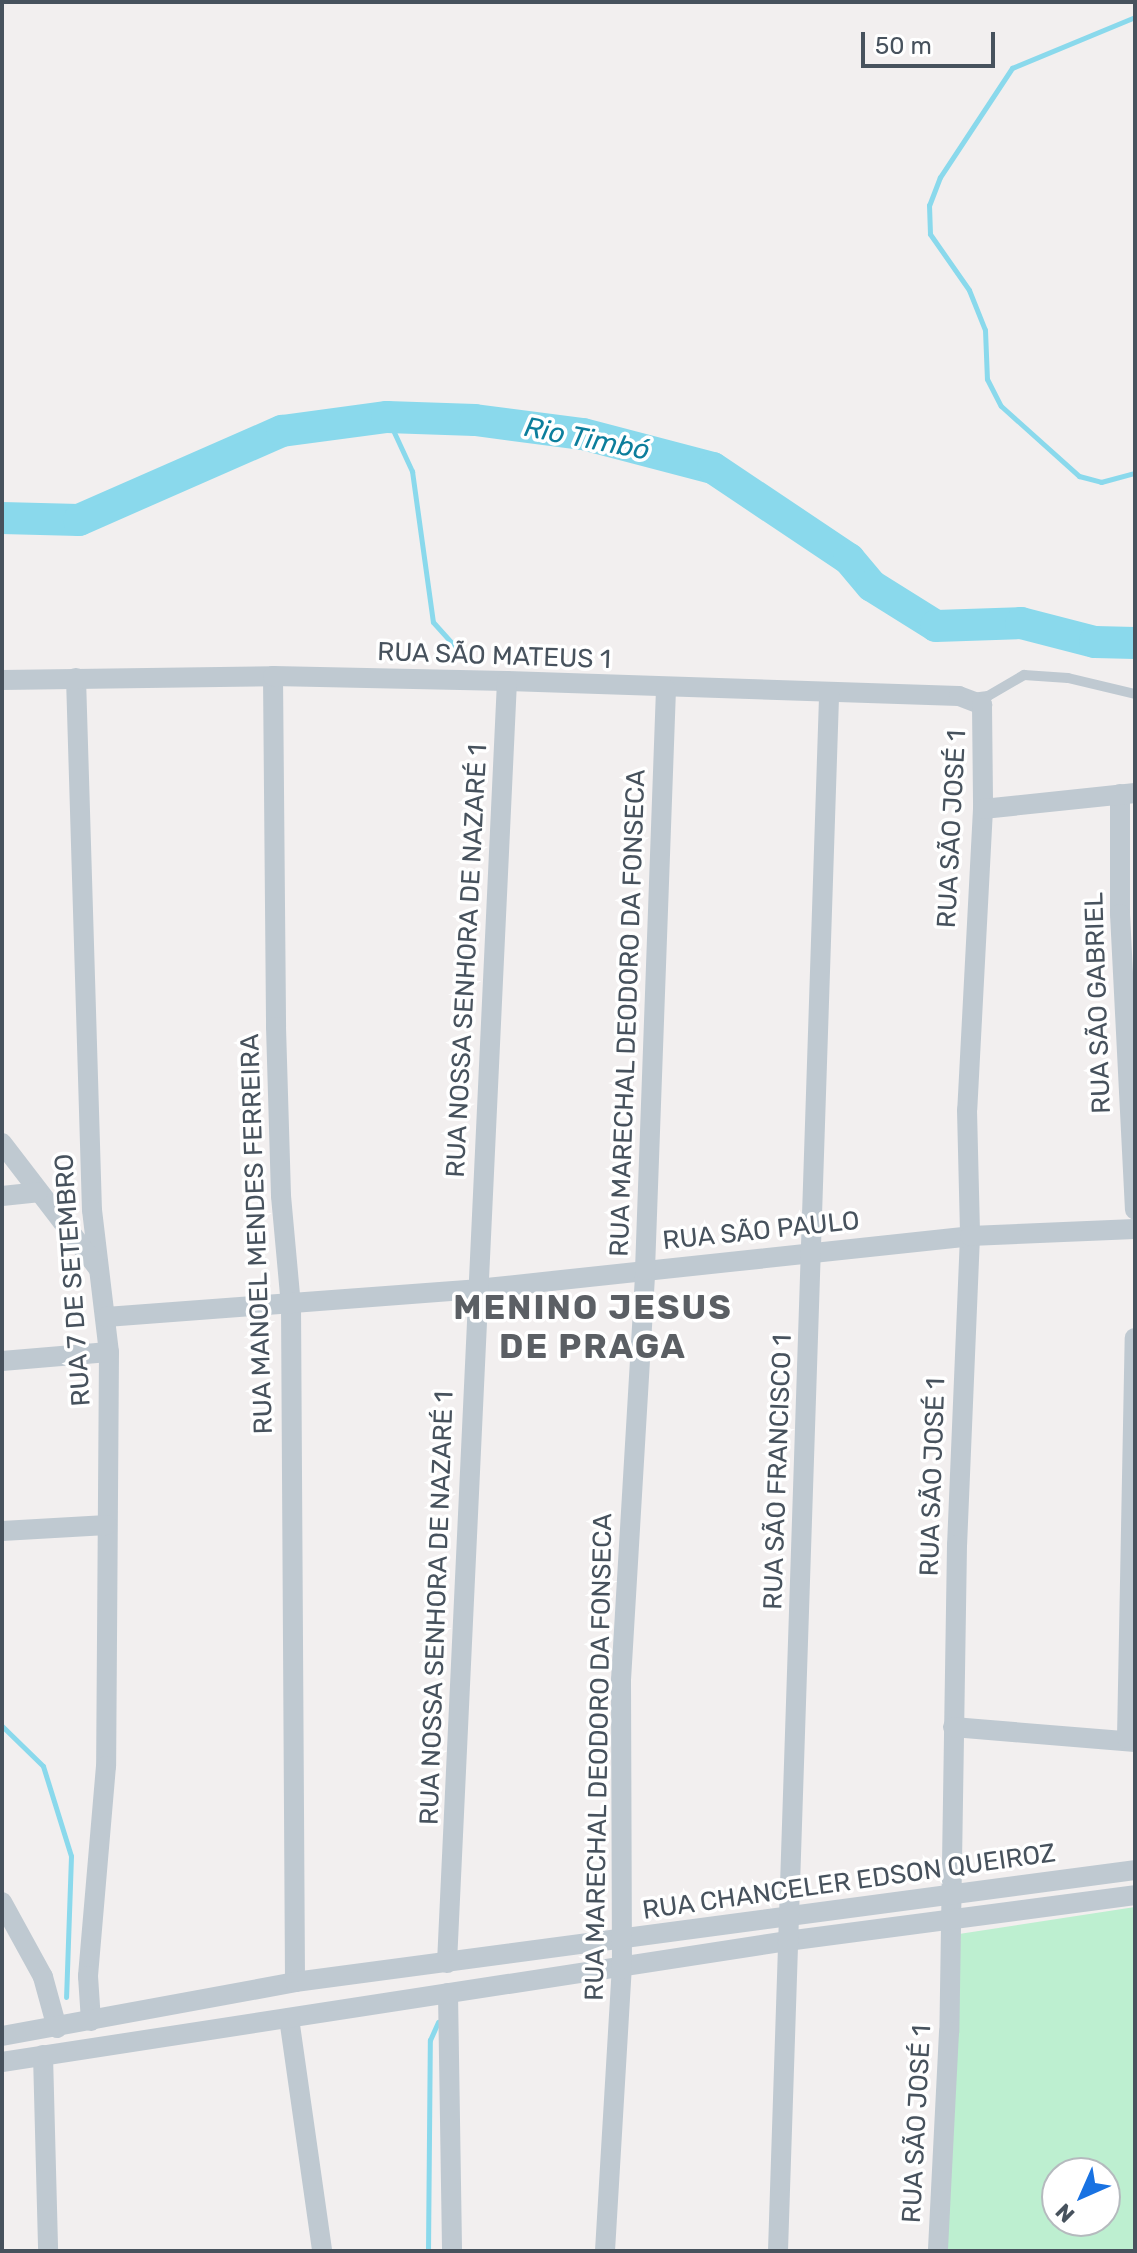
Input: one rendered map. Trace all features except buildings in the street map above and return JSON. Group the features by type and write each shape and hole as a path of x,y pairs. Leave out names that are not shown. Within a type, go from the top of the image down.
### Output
{"street":[{"name":"RUA SÃO MATEUS 1","path":"2,680 273,676 507,681 976,701"},
{"name":"RUA MANOEL MENDES FERREIRA","path":"273,676 276,1042 281,1196 291,1305 295,1982"},
{"name":"RUA 7 DE SETEMBRO","path":"76,678 91,1195 109,1352 106,1778 88,1976 91,2021"},
{"name":"RUA NOSSA SENHORA DE NAZARÉ 1","path":"447,1963 507,681"},
{"name":"RUA MARECHAL DEODORO DA FONSECA","path":"605,2251 622,1969 621,1680 645,1270 666,689"},
{"name":"RUA SÃO FRANCISCO 1","path":"778,2251 829,694"},
{"name":"RUA SÃO JOSÉ 1","path":"938,2251 949,2032 948,1897 970,1236 967,1110 983,809 976,701"},
{"path":"983,809 1127,794"},
{"name":"RUA SÃO GABRIEL","path":"1127,794 1120,914 1135,1210"},
{"path":"2,1143 98,1268"},
{"path":"2,1196 38,1192"},
{"name":"RUA SÃO PAULO","path":"106,1317 477,1289 970,1236 1135,1229"},
{"path":"953,1727 1131,1740 1135,1338"},
{"path":"2,1361 109,1352"},
{"path":"2,1531 107,1525"},
{"name":"RUA CHANCELER EDSON QUEIROZ","path":"2,2036 295,1982 1135,1870"},
{"name":"RUA CHANCELER EDSON QUEIROZ","path":"2,2062 622,1969 787,1941 1135,1895"},
{"path":"2,1902 43,1977 57,2028"},
{"path":"448,1993 452,2251"},
{"path":"289,2018 322,2251"},
{"path":"43,2055 48,2251"}],"lane":[{"path":"976,701 1024,675 1068,678 1135,694"}],"green space":[{"path":"1135,1907 1135,2251 947,2251 959,1934"}],"waterway":[{"path":"1135,17 1012,68 940,177 929,205 930,234 969,290 985,330 987,379 1001,406 1079,476 1101,482 1135,473"},
{"path":"387,417 412,471 433,622 468,661"},
{"name":"Rio Timbó","path":"2,518 79,520 282,431 387,417 475,420 583,434 713,468 849,559 872,586 936,626 1021,623 1095,642 1135,643"},
{"path":"2,1726 43,1766 71,1856 66,1997"},
{"path":"428,2251 430,2040 438,2022"}],"district":[{"name":"MENINO JESUS DE PRAGA","path":"593,1326"}]}
